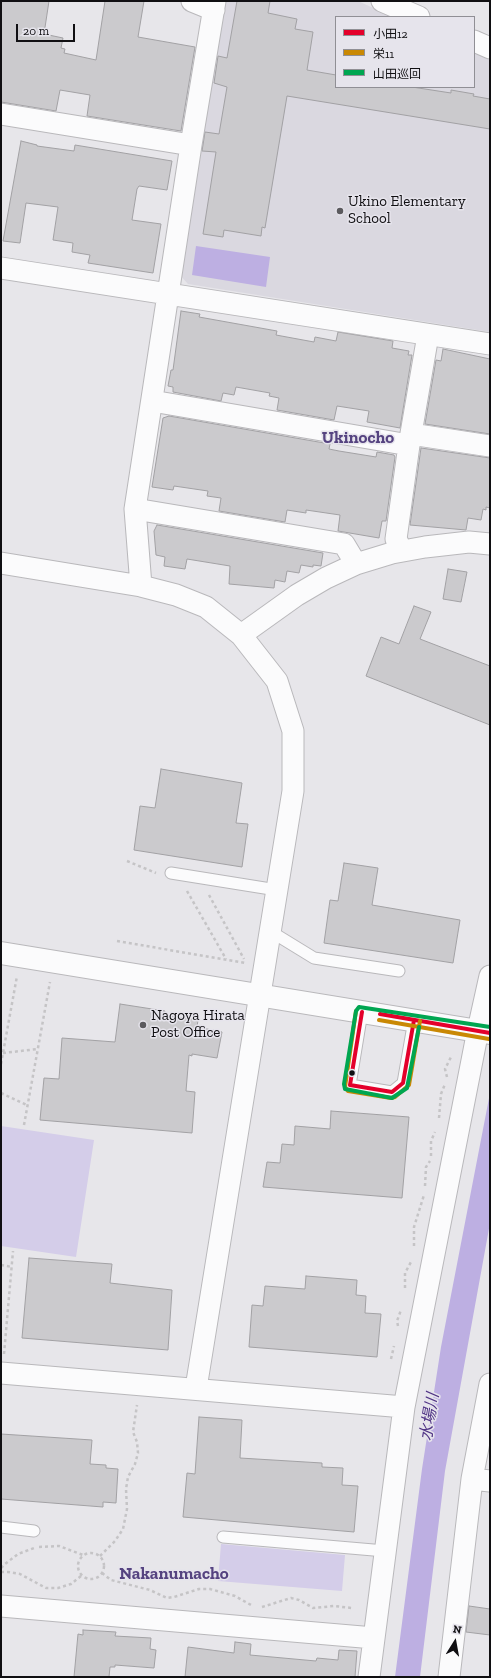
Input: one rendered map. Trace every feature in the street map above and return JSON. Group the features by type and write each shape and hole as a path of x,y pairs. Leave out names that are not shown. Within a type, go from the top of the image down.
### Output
{"street":[{"path":"141,586 135,509 191,145 215,6 192,1"},
{"path":"382,1 417,16"},
{"path":"475,41 490,48"},
{"path":"1,114 191,145"},
{"path":"1,268 490,344"},
{"path":"402,551 396,539 410,440 428,335"},
{"path":"152,401 410,440 490,446"},
{"path":"135,509 344,544 356,564"},
{"path":"241,635 297,595 326,578 356,564 402,551 469,542 490,544"},
{"path":"1,563 141,586 176,595 206,607 241,635 277,681 293,731 293,790 196,1388"},
{"path":"1,953 485,1032"},
{"path":"369,1677 404,1407 485,1032 490,976"},
{"path":"2,1367 196,1388 404,1407"},
{"path":"449,1677 481,1480 490,1384"},
{"path":"1,1606 374,1638"}],"lane":[{"path":"167,875 276,890"},
{"path":"270,931 314,958 399,971"},
{"path":"362,1012 350,1085 392,1092 403,1083 414,1020"},
{"path":"1,1527 34,1530"},
{"path":"223,1537 386,1551"}],"path":[{"path":"127,861 167,875"},
{"path":"184,885 226,959"},
{"path":"202,893 208,895 249,967"},
{"path":"117,941 247,963"},
{"path":"1,1064 18,975"},
{"path":"24,1125 50,981"},
{"path":"3,1053 38,1049"},
{"path":"1,1094 27,1104"},
{"path":"2,1367 13,1251"},
{"path":"1,1265 12,1267"},
{"path":"100,1556 115,1541 123,1529 127,1509 126,1489 128,1477 135,1464 138,1453 133,1432 135,1411 139,1400"},
{"path":"1,1568 18,1554 32,1548 59,1546 83,1555 95,1553 100,1556 104,1567 102,1573 93,1579 81,1576"},
{"path":"81,1576 77,1565 83,1555"},
{"path":"1,1572 20,1574 46,1588 58,1588 71,1584 81,1576"},
{"path":"102,1573 111,1580 150,1590 166,1598 199,1589 210,1589 235,1596 253,1606"},
{"path":"261,1607 291,1598 299,1600 313,1608 334,1606 352,1608"}],"shaded area":[{"name":"Ukino Elementary School","path":"222,1 358,1 391,16 335,16 335,88 475,88 475,53 490,60 490,332 188,284 179,274"},
{"path":"196,246 270,257 266,287 192,275"},
{"path":"490,1093 490,1223 445,1471 420,1677 395,1677 422,1469 441,1347"},
{"path":"1,1126 94,1140 76,1257 1,1246"},
{"path":"221,1544 345,1555 342,1591 218,1581"}],"building":[{"path":"1,1 49,1 44,34 63,38 61,48 65,49 64,53 96,60 105,1 144,1 138,37 195,47 181,131 87,116 90,95 60,90 56,111 1,102"},
{"path":"237,1 270,1 268,13 297,19 295,29 313,32 307,70 335,75 335,88 418,88 451,93 451,90 474,94 473,96 490,99 490,129 287,96 265,228 262,227 261,236 224,230 223,237 203,234 216,152 202,151 205,132 219,134 227,87 214,83 218,56 227,58"},
{"path":"21,141 37,146 74,151 75,145 172,161 167,190 139,186 137,189 132,220 161,224 153,273 88,263 90,255 72,252 73,243 53,240 58,207 26,203 20,243 3,241"},
{"path":"181,311 200,314 199,317 277,331 276,335 314,342 315,337 336,341 338,332 393,341 392,348 409,351 408,355 412,355 400,428 367,422 369,411 337,406 334,420 277,410 279,398 269,396 270,393 236,387 234,395 223,393 221,401 173,392 173,387 168,386 171,370 173,370"},
{"path":"443,349 490,359 490,434 425,424 436,360 441,361"},
{"path":"169,416 330,444 329,449 339,451 376,457 377,452 394,455 395,457 386,521 382,521 379,538 338,531 340,515 306,510 306,513 287,510 285,522 219,511 221,498 207,496 208,491 174,486 173,490 152,487 163,418"},
{"path":"421,448 490,458 490,508 486,507 486,510 483,509 481,520 468,518 466,530 410,525"},
{"path":"157,525 323,553 321,566 313,565 313,567 301,565 299,573 287,571 285,582 275,580 274,588 229,584 230,566 187,559 185,569 164,566 165,557 156,555 154,531"},
{"path":"448,569 467,572 461,602 443,599"},
{"path":"414,606 431,612 420,639 490,666 490,725 366,676 381,637 399,644"},
{"path":"161,769 242,783 236,823 248,824 242,867 134,850 140,806 155,808"},
{"path":"344,863 378,868 372,905 460,920 453,963 324,943 330,900 338,901"},
{"path":"120,1004 165,1011 164,1015 198,1020 197,1027 222,1032 217,1058 192,1054 192,1056 189,1055 186,1091 195,1092 192,1133 40,1120 44,1078 59,1079 62,1038 115,1042"},
{"path":"331,1111 409,1117 402,1198 263,1187 267,1162 280,1163 282,1144 294,1145 295,1126 330,1129"},
{"path":"29,1258 112,1264 110,1283 172,1290 168,1350 22,1338"},
{"path":"306,1276 357,1280 356,1295 366,1296 365,1313 381,1314 377,1357 249,1347 252,1305 263,1306 265,1286 305,1289"},
{"path":"199,1417 242,1420 240,1458 322,1463 322,1467 343,1468 342,1485 358,1486 354,1532 183,1517 187,1473 195,1474"},
{"path":"1,1434 92,1440 90,1464 106,1465 106,1468 118,1469 116,1503 103,1502 103,1507 1,1499"},
{"path":"469,1606 490,1609 490,1635 466,1632"},
{"path":"83,1630 116,1632 115,1636 151,1638 150,1649 156,1650 154,1668 115,1665 115,1667 110,1667 109,1677 74,1677 78,1634 83,1635"},
{"path":"235,1642 251,1644 250,1655 316,1661 317,1658 338,1660 339,1650 357,1651 355,1677 185,1677 188,1647 234,1653"}],"transit line":[{"name":"山田巡回","path":"419,1027 407,1088 392,1098 345,1089 344,1084 356,1011 359,1007 490,1027"},
{"name":"栄11","path":"356,1011 345,1087 348,1091 391,1098 395,1097 409,1085 420,1021"},
{"name":"小田12","path":"362,1012 350,1085 392,1092 403,1083 414,1020"},
{"name":"小田12","path":"380,1014 490,1033"},
{"name":"栄11","path":"379,1020 489,1039"}],"place":[{"name":"Ukino Elementary School","path":"340,211"},
{"name":"Nagoya Hirata Post Office","path":"143,1025"}],"district":[{"name":"Ukinocho","path":"358,438"},
{"name":"Nakanumacho","path":"174,1574"}],"water label":[{"name":"水場川","path":"430,1417"}]}
